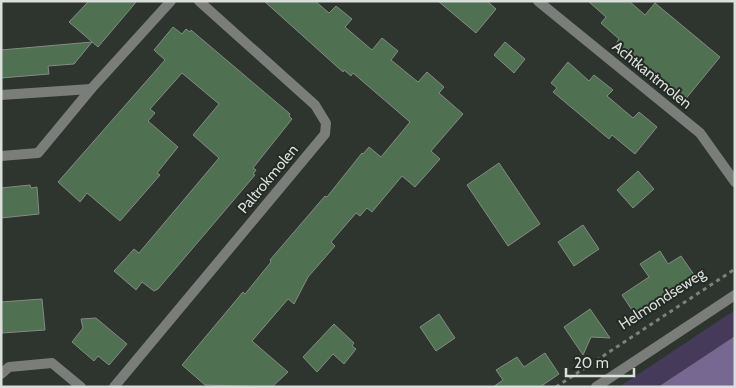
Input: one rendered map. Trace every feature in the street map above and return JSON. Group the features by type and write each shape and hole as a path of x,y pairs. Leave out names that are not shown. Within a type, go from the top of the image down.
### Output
{"street":[{"path":"1,156 38,153 91,89 172,1"},
{"name":"Paltrokmolen","path":"114,387 325,134 326,123 315,105 199,1"},
{"name":"Achtkantmolen","path":"538,1 700,134 735,182"},
{"path":"1,95 91,89"},
{"path":"596,387 735,295"},
{"path":"1,374 9,367 52,362 81,387"}],"path":[{"name":"Helmondseweg","path":"556,387 735,269"}],"shaded area":[{"path":"735,310 735,336 658,387 619,387"},
{"path":"735,336 735,387 658,387"}],"building":[{"path":"89,1 137,1 98,47 69,22"},
{"path":"264,1 315,1 329,13 336,6 352,19 345,27 372,50 382,38 398,51 391,60 418,82 427,72 444,87 439,93 463,114 431,151 440,159 415,187 402,176 372,212 367,208 360,216 356,213 331,242 335,246 308,277 294,304 288,299 252,341 288,372 272,387 205,385 182,365 243,292 245,294 271,262 270,260 325,196 327,197 362,153 369,147 381,157 410,122 353,73 351,76 344,70 343,72"},
{"path":"438,1 487,1 496,9 476,33"},
{"path":"588,1 629,1 645,15 655,3 720,57 684,101 633,54 630,57 616,44 619,39 601,23 606,17"},
{"path":"173,27 182,34 186,29 190,32 191,30 290,114 289,116 292,119 253,168 256,170 253,174 255,175 158,289 154,291 142,282 136,290 114,271 134,249 139,253 219,158 193,135 219,104 182,73 150,109 155,113 148,121 178,147 157,173 160,175 120,221 87,193 80,202 58,182 165,60 154,50"},
{"path":"92,42 74,64 48,66 49,74 1,78 1,50"},
{"path":"505,42 525,59 514,73 494,55"},
{"path":"568,62 589,81 594,75 613,90 607,96 633,118 639,112 657,127 635,154 612,135 609,139 553,92 557,88 551,83"},
{"path":"499,163 540,224 508,246 467,185"},
{"path":"638,171 654,189 633,208 617,190"},
{"path":"30,185 31,188 37,187 39,214 1,218 1,188"},
{"path":"583,225 599,249 574,266 558,242"},
{"path":"660,251 668,264 681,256 697,279 638,319 622,295 649,277 640,264"},
{"path":"42,299 45,330 2,333 1,302"},
{"path":"590,309 610,338 591,337 583,355 564,327"},
{"path":"439,314 455,338 436,351 420,327"},
{"path":"96,318 127,344 109,365 98,356 94,361 72,342 83,328 81,319"},
{"path":"334,324 354,343 352,346 356,349 344,364 333,354 317,372 303,357"},
{"path":"545,353 559,374 540,387 493,387 503,380 496,370 517,357 524,367"}]}
